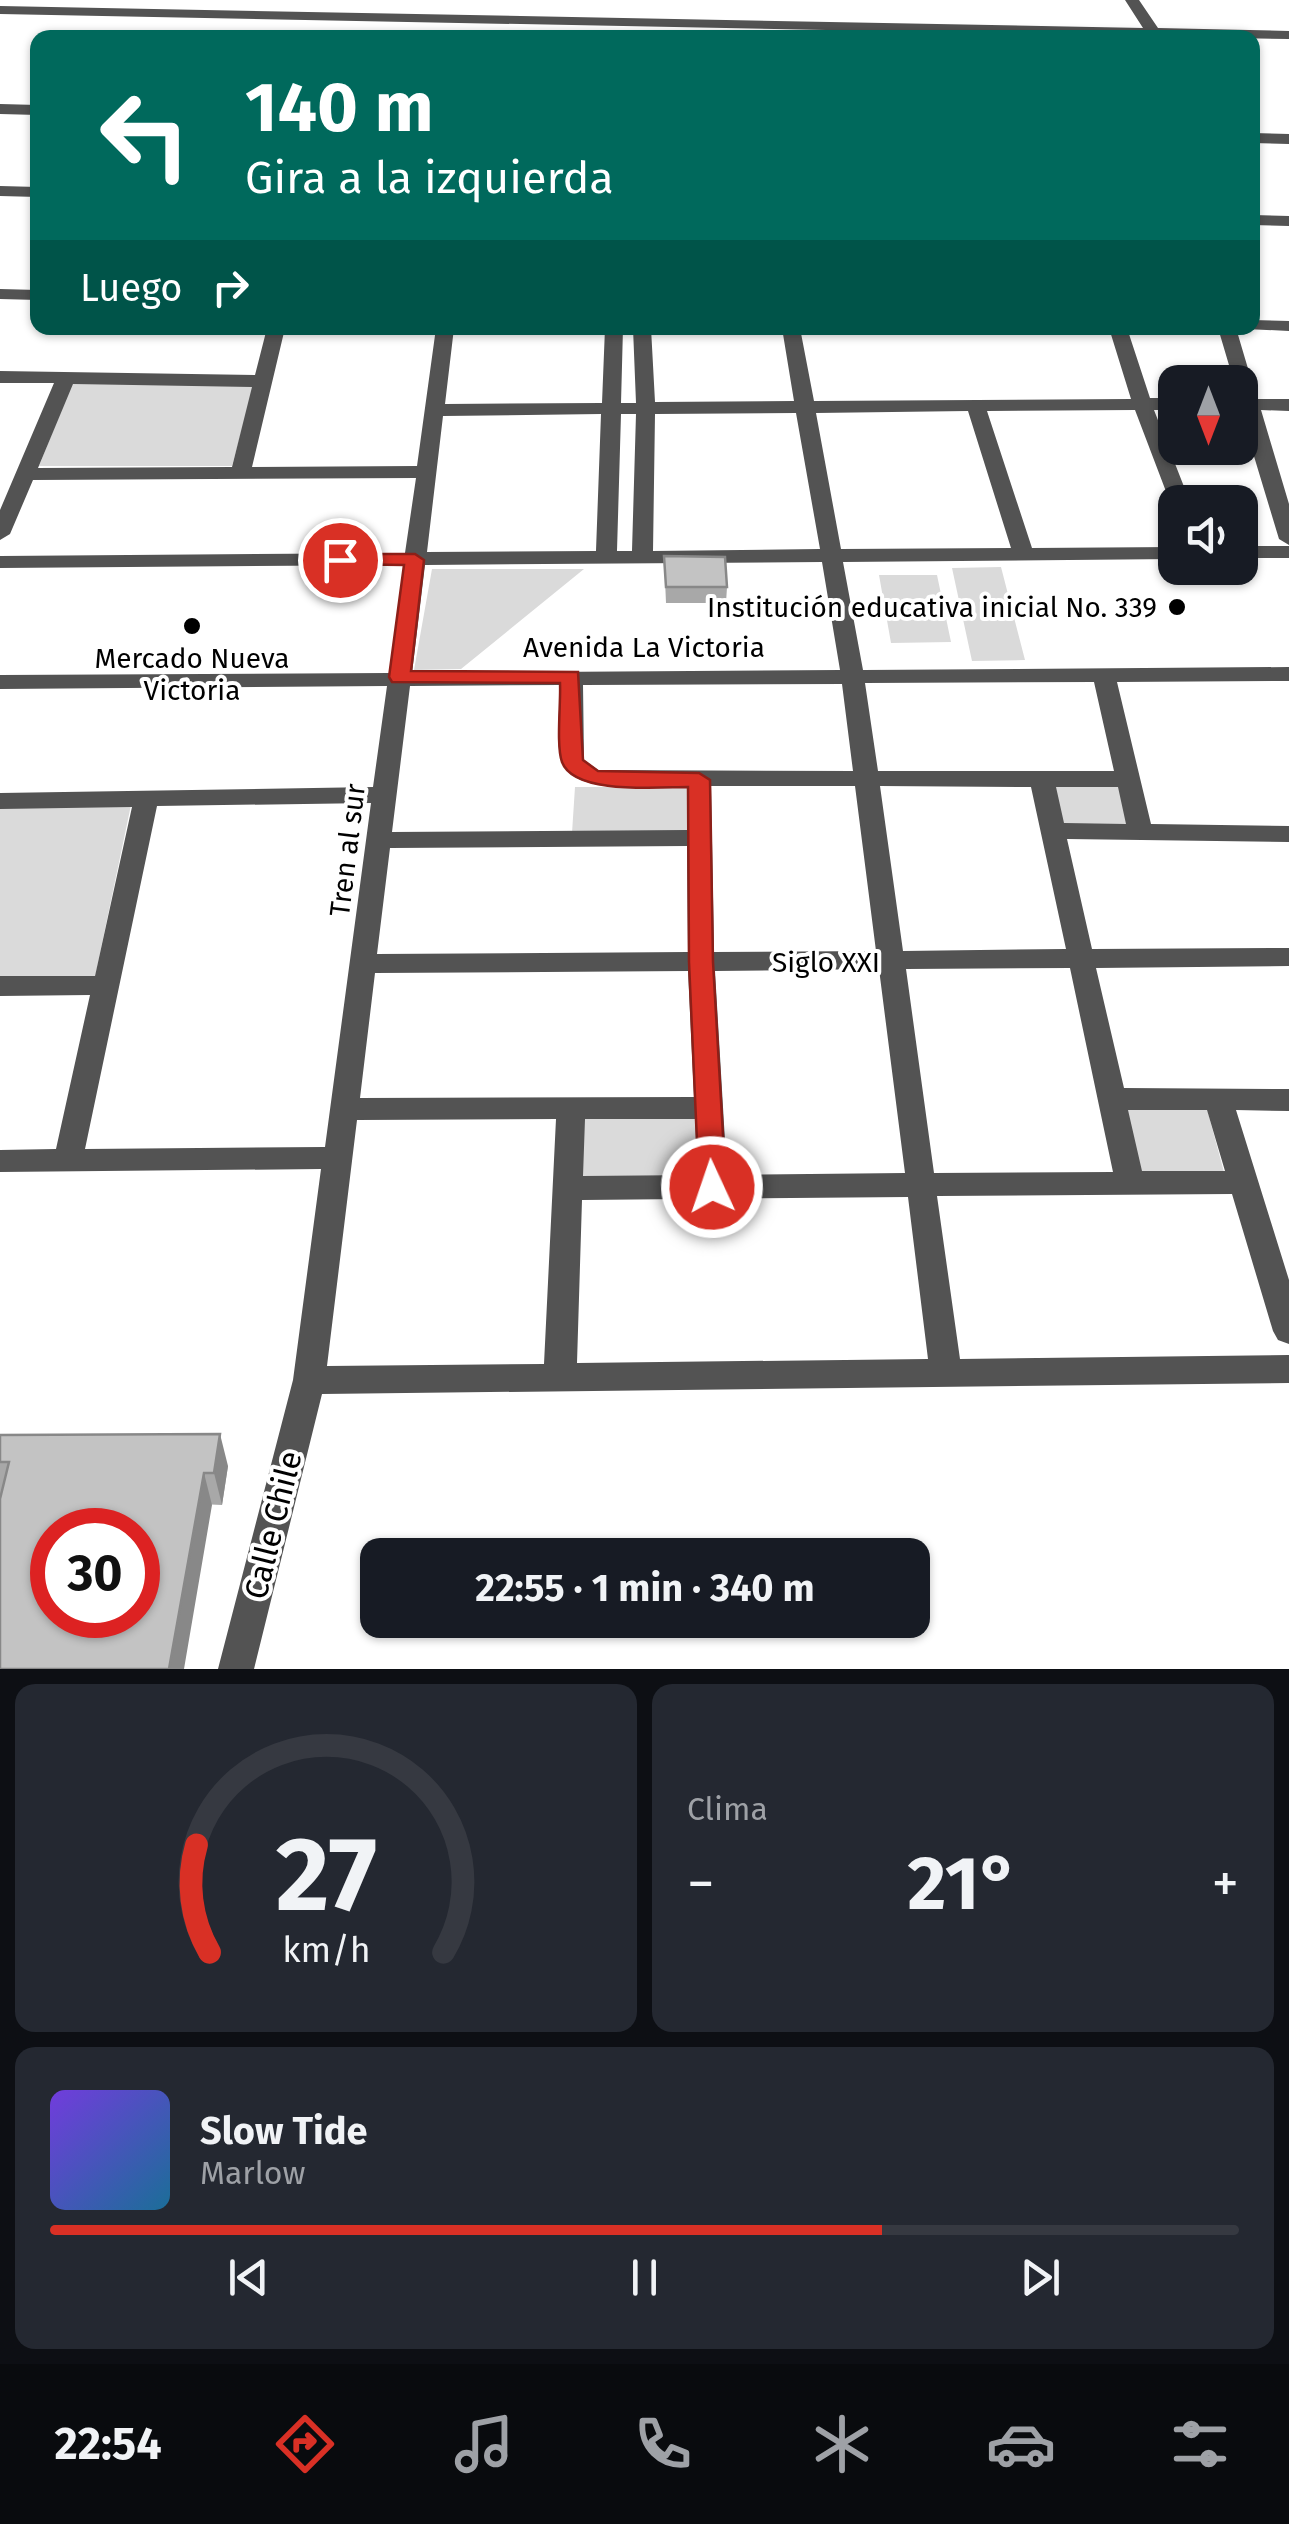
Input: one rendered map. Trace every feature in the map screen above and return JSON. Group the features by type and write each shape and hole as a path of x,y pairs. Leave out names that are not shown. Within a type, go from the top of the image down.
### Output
{"street":[{"path":"296,22 318,0"},
{"path":"1132,0 1151,30"},
{"path":"3,8 296,22 906,30"},
{"path":"1260,34 1289,34"},
{"path":"0,109 30,110"},
{"path":"1260,138 1289,139"},
{"path":"0,190 30,192"},
{"path":"1260,220 1289,221"},
{"path":"0,294 30,293"},
{"path":"1260,323 1289,326"},
{"path":"241,473 274,335"},
{"name":"Tren al sur","path":"309,1380 444,335"},
{"path":"606,558 614,335"},
{"path":"642,335 646,408 642,558"},
{"path":"793,335 853,677 946,1372"},
{"path":"1120,335 1173,485"},
{"path":"1228,335 1235,365"},
{"path":"0,377 262,381"},
{"path":"0,534 66,378"},
{"path":"434,410 1158,404"},
{"path":"1258,405 1289,406"},
{"path":"976,406 1024,555"},
{"path":"1258,446 1289,539"},
{"path":"25,474 426,472"},
{"path":"1258,552 1289,552"},
{"path":"0,562 1158,553"},
{"path":"1104,674 1140,832"},
{"name":"Avenida La Victoria","path":"0,682 1289,674"},
{"path":"571,677 572,762 581,772 595,778 1128,779"},
{"path":"699,780 701,962 712,1187"},
{"path":"1042,780 1130,1183"},
{"path":"0,801 385,795"},
{"path":"68,1161 146,798"},
{"path":"1053,831 1289,834"},
{"path":"378,840 700,838"},
{"name":"Siglo XXI","path":"363,964 1289,958"},
{"path":"0,986 108,985"},
{"path":"1112,1099 1289,1100"},
{"path":"1218,1100 1289,1331"},
{"path":"560,1378 571,1108"},
{"path":"344,1109 708,1108"},
{"path":"0,1161 338,1158"},
{"path":"568,1188 1244,1182"},
{"path":"309,1380 1289,1369"},
{"name":"Calle Chile","path":"236,1669 309,1380"}],"shaded area":[{"path":"73,381 254,385 232,466 39,466"},
{"path":"1001,567 1025,660 972,661 952,568"},
{"path":"432,569 584,569 461,669 414,670"},
{"path":"879,575 937,575 951,642 891,643"},
{"path":"1048,783 1118,784 1130,826 1059,827"},
{"path":"575,787 690,787 693,833 572,833"},
{"path":"131,805 95,977 0,978 0,808"},
{"path":"1122,1108 1207,1109 1224,1172 1134,1172"},
{"path":"579,1115 696,1115 697,1178 577,1178"}],"building":[{"path":"664,556 725,557 727,587 666,587"},
{"path":"220,1434 214,1473 204,1473 169,1669 0,1669 0,1499 9,1462 0,1462 0,1435"}],"place":[{"name":"Institución educativa inicial No. 339","path":"1177,607"},
{"name":"Mercado Nueva Victoria","path":"192,626"}],"route":[{"path":"340,560 415,560 400,677 571,677 572,762 581,772 595,778 699,780 701,962 712,1187"}]}
